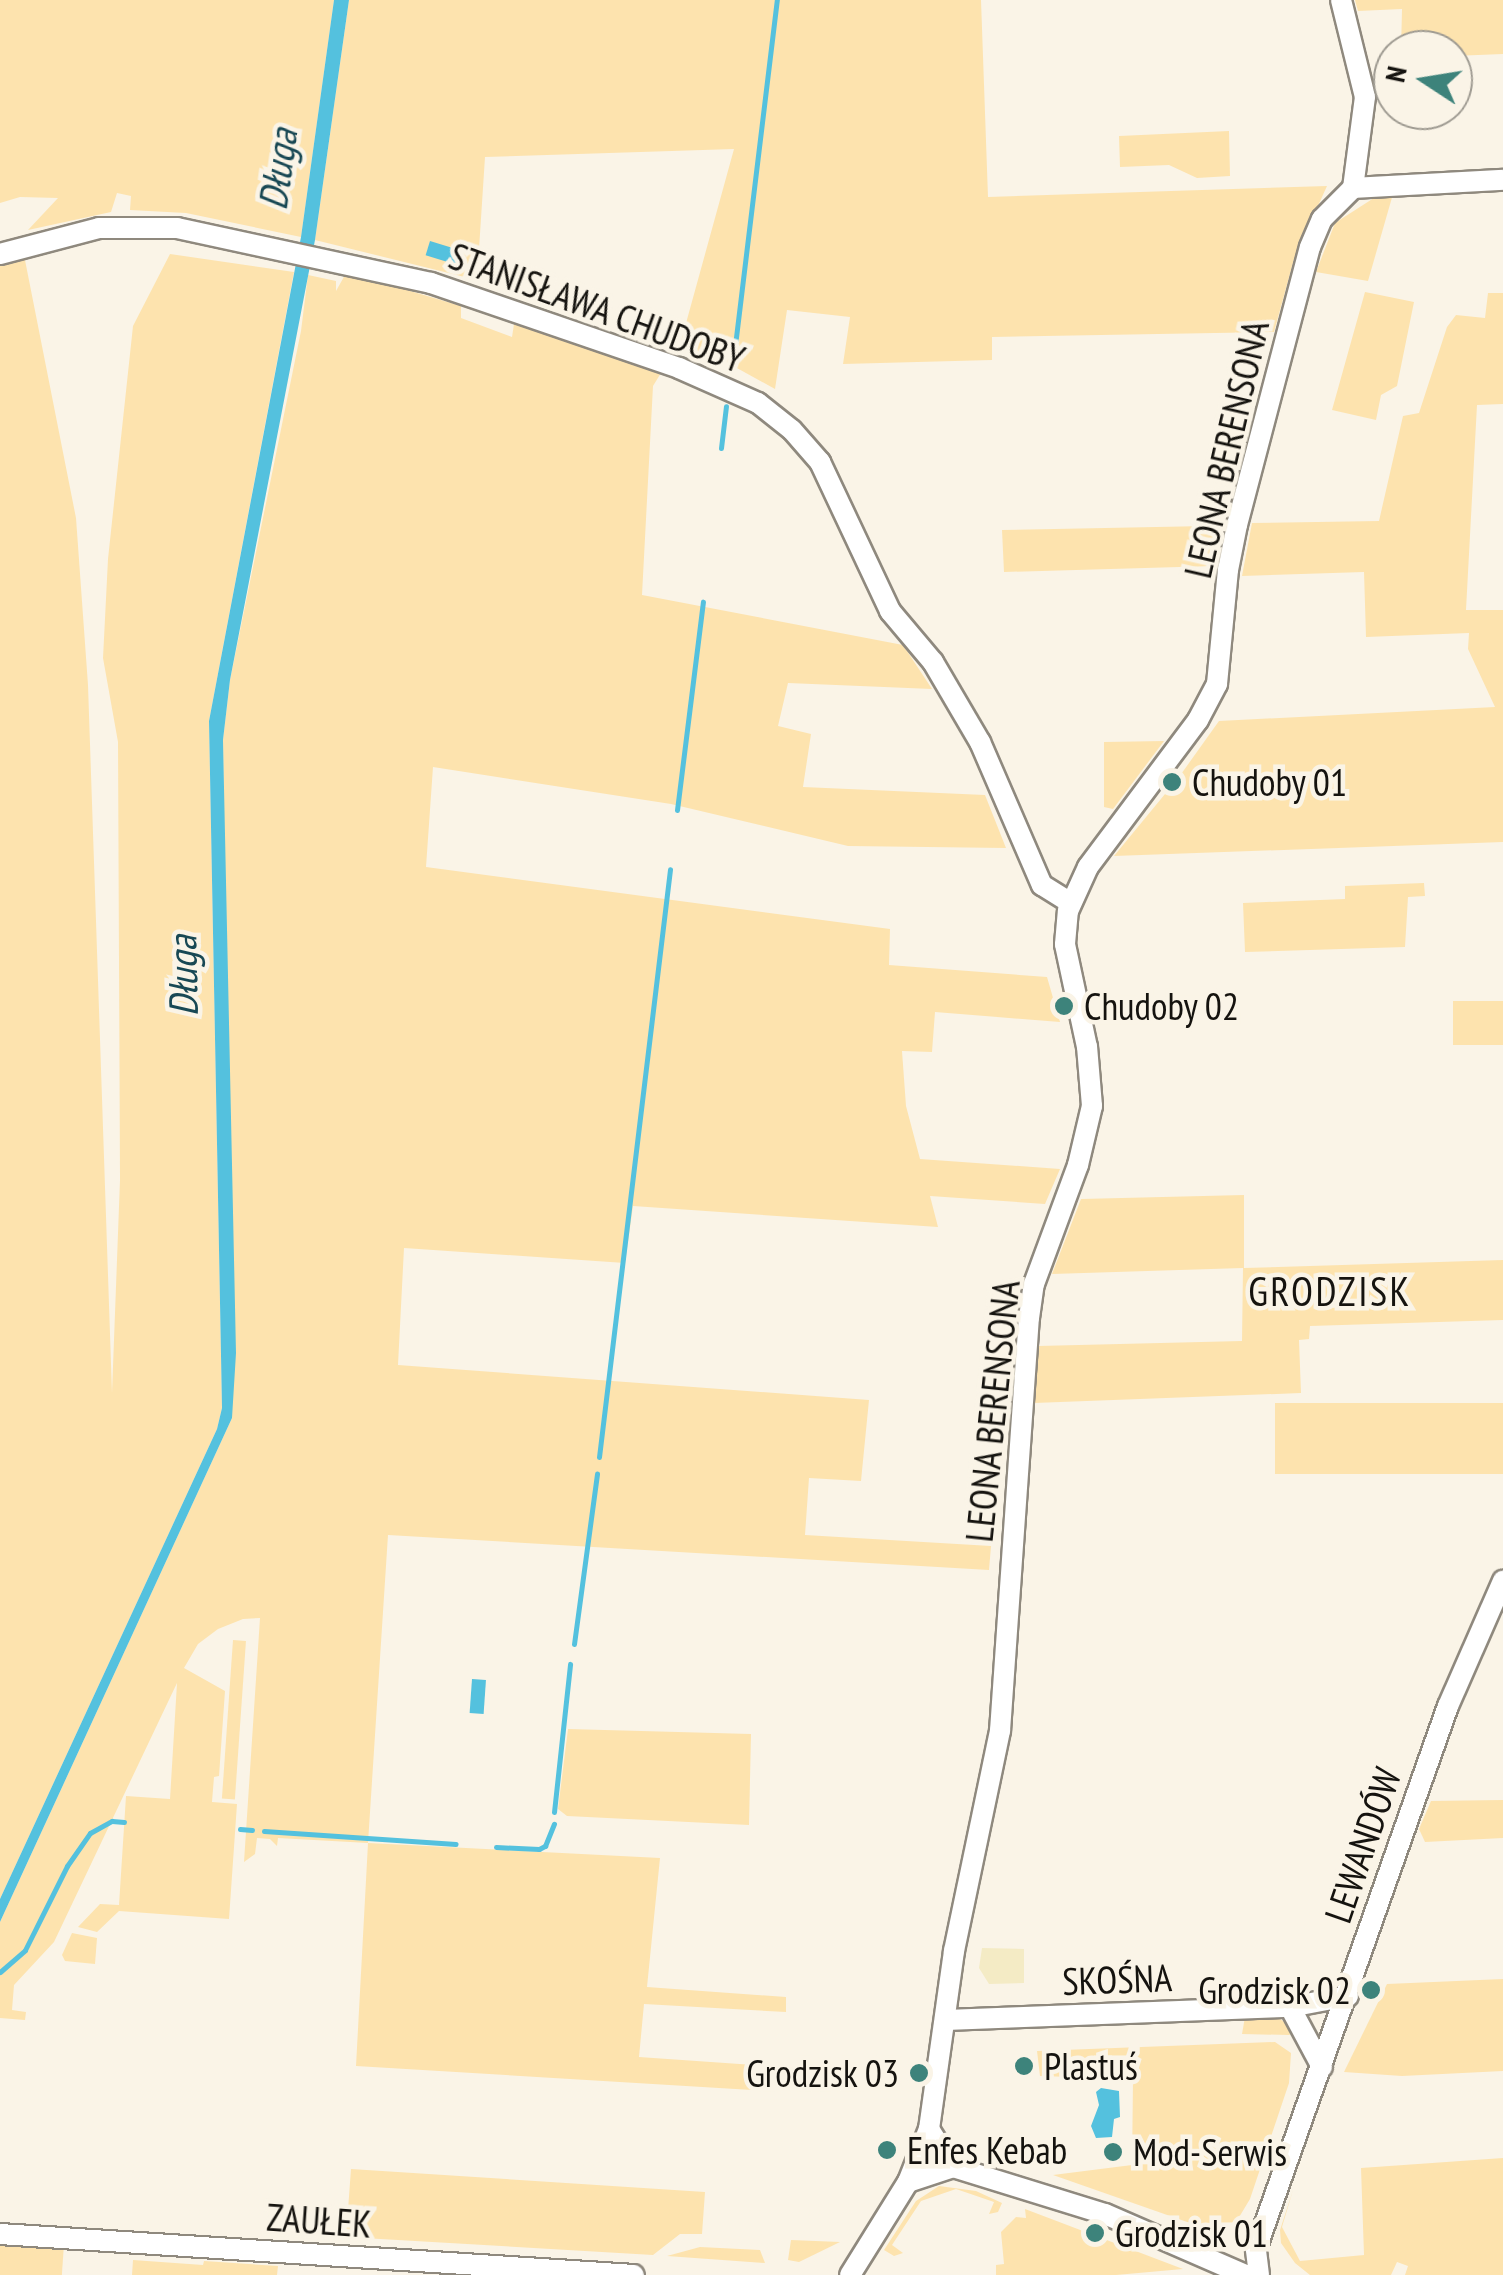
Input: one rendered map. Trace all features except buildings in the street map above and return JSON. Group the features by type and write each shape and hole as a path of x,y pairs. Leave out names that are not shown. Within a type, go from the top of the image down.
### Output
{"street":[{"path":"1341,0 1365,97 1354,188 1503,180"},
{"name":"LEONA BERENSONA","path":"850,2275 908,2182 929,2129 954,1951 1000,1731 1031,1301 1078,1165 1092,1106 1087,1046 1066,944 1071,903 1088,867 1198,720 1217,684 1237,525 1310,247 1322,220 1354,188"},
{"name":"STANISŁAWA CHUDOBY","path":"0,254 71,232 122,226 177,228 431,283 680,368 745,396 777,416 820,462 890,610 932,662 972,726 1042,886 1071,903"},
{"name":"LEWANDÓW","path":"1260,2275 1256,2249 1448,1706 1503,1581"},
{"name":"SKOŚNA","path":"946,2020 1290,2007 1348,1996"},
{"path":"1290,2007 1322,2067"},
{"path":"929,2129 953,2167"},
{"path":"908,2182 953,2167 1105,2214 1245,2275"},
{"name":"ZAUŁEK","path":"0,2234 634,2275"},
{"path":"1212,2263 1256,2249"}],"shaded area":[{"path":"0,0 334,0 301,237 186,213 130,210 131,196 117,193 111,212 28,230 58,198 20,197 0,203"},
{"path":"349,0 981,0 988,197 1327,186 1294,259 1274,332 992,337 992,360 843,364 850,317 787,310 775,389 726,362 680,345 734,149 485,157 477,280 315,240"},
{"path":"1355,0 1503,0 1503,54 1473,55 1473,30 1401,30 1402,9 1358,11"},
{"path":"1229,131 1230,176 1197,178 1169,165 1120,167 1119,136"},
{"path":"1393,194 1368,281 1316,272 1335,223 1377,196"},
{"path":"170,254 294,272 209,721 222,1408 217,1429 0,1899 0,264 24,255 76,518 88,685 112,1393 120,1180 118,742 103,658 108,559 133,326"},
{"path":"308,275 336,281 336,291 345,275 380,282 461,306 461,318 512,337 514,324 661,373 653,386 642,595 903,645 932,689 788,683 778,726 811,734 803,787 985,795 1006,848 848,846 671,804 433,767 426,867 890,929 889,965 1047,977 1060,1022 935,1012 932,1052 902,1051 906,1106 920,1159 1060,1169 1045,1204 930,1196 938,1227 633,1206 625,1263 404,1248 398,1365 869,1400 861,1481 809,1478 805,1535 991,1546 989,1570 388,1535 368,1843 278,1838 277,1846 270,1839 257,1838 255,1854 244,1862 260,1618 243,1619 218,1629 198,1644 184,1668 225,1691 219,1776 214,1777 212,1802 237,1804 229,1919 119,1911 97,1932 78,1927 100,1904 119,1905 126,1796 170,1799 177,1683 54,1942 14,1985 12,2010 26,2012 25,2020 0,2018 0,1922 232,1418 223,740 230,680 301,331"},
{"path":"1365,292 1414,302 1397,386 1381,395 1376,420 1332,410"},
{"path":"1488,293 1503,293 1503,404 1477,405 1466,610 1503,610 1503,842 1114,856 1219,721 1495,707 1468,649 1469,633 1366,637 1364,572 1242,576 1252,523 1379,521 1403,416 1419,413 1447,327 1456,315 1485,318"},
{"path":"1207,526 1220,538 1214,566 1004,572 1002,530"},
{"path":"1164,741 1113,809 1104,807 1104,742"},
{"path":"1424,883 1425,896 1408,897 1405,947 1245,952 1243,903 1345,899 1345,886"},
{"path":"1453,1001 1503,1001 1503,1045 1453,1045"},
{"path":"1244,1195 1244,1268 1503,1260 1503,1320 1310,1326 1309,1339 1299,1340 1301,1393 1034,1403 1038,1346 1242,1341 1243,1268 1052,1274 1081,1199"},
{"path":"1275,1403 1503,1403 1503,1474 1275,1474"},
{"path":"233,1640 246,1641 235,1800 222,1799"},
{"path":"568,1729 751,1734 749,1825 567,1816 558,1809"},
{"path":"1503,1800 1503,1838 1425,1842 1419,1829 1431,1801"},
{"path":"368,1843 660,1858 647,1987 786,1997 786,2012 644,2004 639,2057 754,2065 752,2090 356,2066"},
{"path":"72,1933 97,1938 95,1964 65,1961 62,1955"},
{"path":"1503,1979 1503,2071 1402,2076 1344,2072 1387,1984"},
{"path":"1245,2017 1280,2019 1297,2031 1289,2035 1242,2034"},
{"path":"1275,2042 1291,2053 1289,2083 1250,2199 1235,2224 1210,2230 1053,2175 1132,2165 1133,2079 1040,2076 1037,2051"},
{"path":"1503,2158 1503,2275 1405,2275 1408,2266 1397,2262 1391,2275 1310,2275 1295,2263 1281,2243 1280,2230 1293,2190 1282,2227 1300,2261 1364,2255 1361,2168"},
{"path":"351,2169 705,2192 702,2234 680,2234 653,2255 346,2237"},
{"path":"939,2186 976,2191 1002,2203 998,2212 989,2214 994,2202 956,2189 921,2201 892,2245 903,2253 894,2256 884,2250 916,2201"},
{"path":"1025,2209 1183,2269 1116,2275 996,2275 996,2265 1004,2264 1001,2232 1016,2217 1026,2218"},
{"path":"791,2240 840,2242 799,2262 788,2260"},
{"path":"0,2242 64,2246 62,2275 0,2275"},
{"path":"700,2247 760,2250 765,2263 667,2256"},
{"path":"133,2260 278,2266 277,2275 132,2275"}],"sand":[{"path":"982,1948 1024,1949 1024,1983 989,1984 979,1968"}],"water":[{"path":"334,0 349,0 315,240 230,680 223,740 236,1353 232,1418 0,1922 0,1899 217,1429 222,1408 209,721 301,237"},
{"path":"430,241 463,251 458,265 426,255"},
{"path":"472,1679 486,1680 484,1714 470,1713"},
{"path":"1101,2088 1119,2091 1120,2117 1114,2119 1112,2137 1096,2138 1091,2126 1099,2105 1096,2092"}],"waterway":[{"path":"733,362 777,0"},
{"path":"721,448 726,406"},
{"path":"677,810 703,602"},
{"path":"599,1457 670,869"},
{"path":"574,1644 597,1474"},
{"path":"554,1812 570,1664"},
{"path":"0,1972 25,1950 67,1866 90,1833 112,1821 124,1822"},
{"path":"496,1847 539,1849 545,1846 554,1824"},
{"path":"240,1829 252,1830"},
{"path":"264,1831 456,1844"}],"place":[{"name":"Chudoby 01","path":"1172,782"},
{"name":"Chudoby 02","path":"1064,1006"},
{"name":"Grodzisk 02","path":"1371,1990"},
{"name":"Plastuś","path":"1024,2066"},
{"name":"Grodzisk 03","path":"919,2073"},
{"name":"Enfes Kebab","path":"887,2150"},
{"name":"Mod-Serwis","path":"1113,2152"},
{"name":"Grodzisk 01","path":"1095,2233"}],"district":[{"name":"GRODZISK","path":"1330,1291"}],"water label":[{"name":"Długa","path":"277,169"},
{"name":"Długa","path":"182,976"}]}
